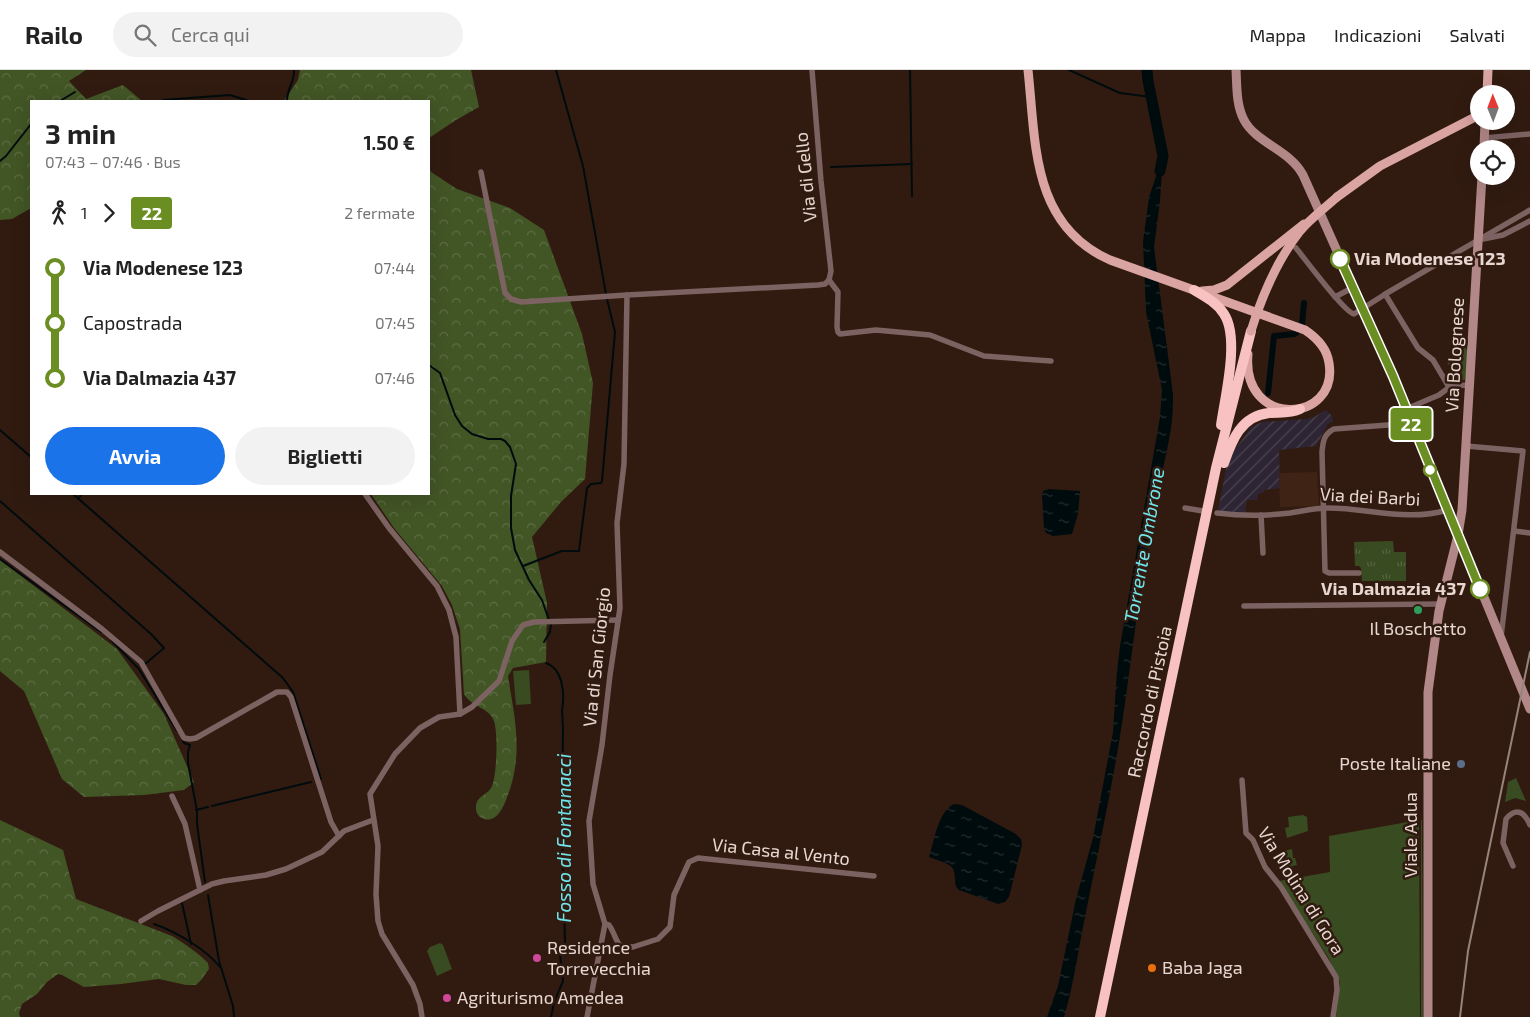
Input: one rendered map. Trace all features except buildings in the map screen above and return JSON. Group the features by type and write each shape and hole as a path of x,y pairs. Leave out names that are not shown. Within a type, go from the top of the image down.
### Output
{"highway":[{"path":"1194,290 1220,308 1227,318 1232,333 1220,466"},
{"name":"Raccordo di Pistoia","path":"1100,1017 1235,403 1235,395 1251,331"},
{"path":"1220,466 1235,434 1248,421 1263,414 1294,412 1300,409"},
{"name":"Raccordo di Pistoia","path":"1106,1017 1220,466"}],"main road":[{"path":"1028,70 1038,162 1048,199 1061,222 1076,239 1101,256 1120,264 1305,330 1325,348 1329,360 1329,381 1319,398 1300,409 1282,409 1272,406 1256,391 1249,379 1248,371 1251,331"},
{"path":"1236,70 1239,103 1245,122 1254,132 1294,162 1299,168 1408,414 1530,709"},
{"path":"1487,85 1488,70"},
{"name":"Raccordo di Pistoia","path":"1251,331 1268,286 1283,257 1300,231 1314,217 1380,166 1470,119"},
{"path":"1484,130 1484,138"},
{"name":"Via Bolognese","path":"1458,535 1462,510 1481,185"},
{"path":"1194,290 1208,292 1230,283 1314,217"},
{"path":"1448,510 1455,512 1462,510"},
{"name":"Viale Adua","path":"1428,1017 1427,702 1440,604 1458,535"},
{"path":"1452,557 1466,555"}],"street":[{"name":"Via di Gello","path":"812,70 831,271 829,280"},
{"path":"1484,138 1530,134"},
{"path":"481,172 505,292 511,299 521,302 818,285 825,284 829,280 838,292 837,327 840,334 876,330 930,335 984,356 1051,361"},
{"path":"1296,248 1351,313 1363,309 1385,294 1530,210"},
{"path":"1478,240 1500,236 1530,221"},
{"path":"1336,297 1352,288"},
{"path":"1385,294 1419,349 1433,360 1449,386"},
{"name":"Via di San Giorgio","path":"587,1017 605,924 594,884 588,821 602,745 620,602 617,514 624,464 628,295"},
{"path":"1359,573 1329,574 1326,572 1323,446 1327,432 1334,429 1388,425 1439,395 1449,386 1469,385"},
{"path":"1466,446 1526,450 1501,639"},
{"path":"366,495 389,528 437,586 449,610 456,637 460,714"},
{"path":"1185,508 1203,511"},
{"name":"Via dei Barbi","path":"1217,513 1242,516 1323,508 1428,515 1448,510"},
{"path":"1261,515 1263,553"},
{"path":"1514,531 1530,533"},
{"path":"0,552 102,629 143,666 180,732 187,739 196,738 277,692 285,691 289,693 331,822 338,836"},
{"path":"1244,606 1440,604"},
{"path":"422,1017 420,1004 413,985 379,926 376,912 378,846 370,800 371,792 395,754 410,737 430,721 443,716 460,714 472,707 498,681 512,641 523,625 534,622 618,620"},
{"name":"Via Molina di Gora","path":"1242,780 1246,833 1253,840 1265,866 1281,886 1336,977 1337,990 1333,1017"},
{"path":"172,796 185,824 200,890"},
{"path":"1513,866 1503,840 1506,819 1513,814 1521,812 1525,815 1530,825"},
{"path":"141,921 218,882 280,871 322,852 338,836 350,828 374,820"},
{"name":"Via Casa al Vento","path":"605,924 610,925 620,946 633,947 658,939 670,927 674,895 688,862 698,858 874,876"}],"shaded area":[{"path":"1326,410 1332,416 1333,422 1327,424 1316,446 1279,450 1280,488 1264,490 1264,492 1258,494 1257,500 1247,500 1245,513 1218,511 1226,469 1234,451 1251,427 1262,422 1307,419"},
{"path":"1317,472 1319,506 1280,507 1279,473"}],"green space":[{"path":"0,70 86,70 69,81 86,99 123,85 141,100 30,100 30,209 12,219 0,220"},
{"path":"300,70 471,70 479,107 430,137 430,100 285,100 298,80"},
{"path":"430,170 457,189 510,208 544,230 582,334 593,383 585,479 561,502 532,537 547,603 546,662 513,668 508,676 515,718 516,760 510,789 504,805 497,815 488,820 478,815 476,804 490,789 494,780 496,744 494,721 492,716 471,702 464,694 460,629 452,605 442,586 394,528 372,495 430,495"},
{"path":"1465,346 1468,352 1465,380 1458,381 1447,362 1454,357 1454,351"},
{"path":"1393,541 1394,552 1406,552 1406,581 1362,581 1361,568 1355,566 1354,542"},
{"path":"0,560 117,649 164,714 194,782 184,790 144,795 84,797 62,779 24,691 0,671"},
{"path":"529,670 531,704 516,705 513,671"},
{"path":"1516,778 1526,801 1515,798 1505,802 1508,782"},
{"path":"1303,815 1307,817 1308,831 1287,838 1285,828 1289,827 1288,817"},
{"path":"0,820 63,850 76,899 172,936 195,952 208,963 209,969 201,980 196,985 186,985 159,979 84,987 58,974 47,982 37,994 22,1004 19,1013 20,1017 0,1017"},
{"path":"1419,820 1420,1017 1336,1017 1340,982 1328,957 1279,881 1330,872 1329,836"},
{"path":"1422,820 1423,1017 1421,1017"},
{"path":"1292,849 1293,858 1295,858 1297,865 1292,866 1293,873 1282,874 1273,858 1282,854 1281,852"},
{"path":"440,943 443,945 452,969 437,976 427,951 430,947"}],"water":[{"path":"1163,156 1154,247 1173,394 1171,427 1140,594 1115,768 1073,980 1064,1017 1047,1017 1058,986 1076,899 1093,838 1113,732 1120,646 1160,417 1162,390 1146,312 1143,242 1149,197"},
{"path":"1049,489 1080,491 1078,514 1072,534 1053,536 1046,533 1042,496 1043,491"},
{"path":"954,804 962,805 1016,834 1021,839 1022,845 1009,897 1005,902 998,904 959,890 955,884 954,870 944,862 929,857 940,820 944,813"}],"waterway":[{"name":"Fosso di Fontanacci","path":"287,100 294,70"},
{"path":"556,70 583,166 606,294"},
{"path":"910,70 912,196"},
{"path":"1069,70 1120,93 1151,97"},
{"name":"Torrente Ombrone","path":"1147,70 1163,156 1160,171"},
{"path":"62,100 75,92"},
{"path":"163,100 230,95 246,100"},
{"path":"0,161 30,125"},
{"path":"831,167 912,164"},
{"path":"523,566 562,551 579,551 587,488 591,484 601,483 602,481 615,332 607,299"},
{"path":"1302,324 1304,303"},
{"path":"1268,393 1274,336 1295,334 1297,332"},
{"name":"Fosso di Fontanacci","path":"430,366 440,373 455,415 462,426 472,434 488,439 501,439 510,447 516,464 511,496 511,528 515,550 529,580 542,600 549,620"},
{"path":"0,430 30,456"},
{"path":"74,495 283,678 293,692 321,779"},
{"path":"78,499 81,495"},
{"path":"0,501 151,634 164,648 145,664"},
{"path":"0,559 101,632"},
{"name":"Fosso di Fontanacci","path":"544,642 550,632 551,624"},
{"path":"111,640 139,669 177,731"},
{"name":"Fosso di Fontanacci","path":"546,663 556,671 563,690 562,826 565,944 560,955 563,981 554,1003 551,1017"},
{"path":"182,739 184,743 190,745 188,763 197,811 205,882"},
{"path":"212,806 311,782"},
{"path":"196,810 208,807"},
{"path":"208,895 219,961 233,1006 234,1017"},
{"path":"182,903 191,944"},
{"path":"154,924 190,942 207,954 220,967"}],"railway":[{"path":"1460,1017 1468,951 1530,652"}],"bus line":[{"name":"22","path":"1340,259 1393,376 1480,589"}],"place":[{"name":"Via Modenese 123","path":"1340,259"},
{"name":"Via Dalmazia 437","path":"1480,589"},
{"name":"Il Boschetto","path":"1418,610"},
{"name":"Poste Italiane","path":"1461,764"},
{"name":"Residence Torrevecchia","path":"537,958"},
{"name":"Baba Jaga","path":"1152,968"},
{"name":"Agriturismo Amedea","path":"447,998"}]}
